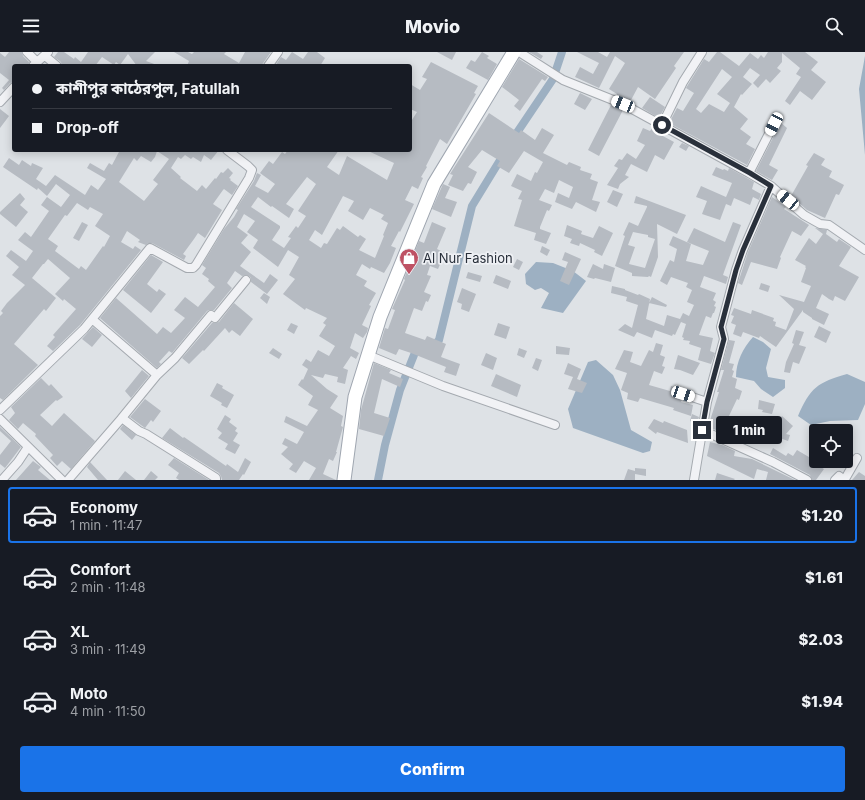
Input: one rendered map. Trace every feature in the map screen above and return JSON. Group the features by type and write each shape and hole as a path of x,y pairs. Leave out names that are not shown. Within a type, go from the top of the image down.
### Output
{"main road":[{"path":"344,480 355,398 380,317 434,184 514,52"}],"street":[{"path":"27,52 35,64 46,54 55,64"},
{"path":"269,64 278,52"},
{"path":"519,52 552,71 563,80 623,104 750,173 771,186 804,215 820,224 829,225 865,250"},
{"path":"662,125 683,82 702,52"},
{"path":"0,102 12,89"},
{"path":"750,173 774,124"},
{"path":"0,410 84,329 150,248 187,268 193,268 196,265 249,178 252,170 230,152"},
{"path":"694,480 707,402 724,339 721,327 736,270 743,250 771,186"},
{"path":"68,480 157,375 175,358 211,314 215,318 246,280"},
{"path":"92,319 157,375"},
{"path":"368,355 487,402 555,425"},
{"path":"683,394 707,402"},
{"path":"122,418 138,431 160,442 206,471 216,478 216,480"},
{"path":"0,419 62,480"},
{"path":"702,430 773,462 807,480"},
{"path":"2,480 28,447"},
{"path":"835,480 839,476 843,480 845,479 857,458"}],"water":[{"path":"865,56 865,155 859,89"},
{"path":"536,262 553,263 573,271 586,281 563,313 541,308 549,293 541,288 535,290 526,284 525,274"},
{"path":"753,337 763,342 771,349 766,368 768,377 785,380 785,388 773,397 761,389 754,381 736,377 737,366 741,356"},
{"path":"596,360 613,375 620,390 631,430 652,442 650,451 643,453 573,428 568,409 588,362"},
{"path":"847,374 865,382 865,404 858,420 830,421 810,424 798,416 802,406 816,388 822,383"}],"building":[{"path":"9,52 22,52 23,56 29,62 28,64 12,64 12,82 4,90 2,88 9,80 0,73 0,53 5,57"},
{"path":"58,52 64,52 74,59 75,57 81,62 88,52 155,52 146,61 154,64 136,64 128,54 121,64 116,62 112,64 102,57 97,64 62,64 54,57"},
{"path":"174,52 188,52 192,54 194,52 226,52 224,54 239,63 245,52 271,52 262,64 188,64 189,61"},
{"path":"292,52 303,59 308,52 317,52 325,58 321,64 276,64 281,57 286,60"},
{"path":"437,52 456,52 452,60"},
{"path":"482,52 489,56 487,58 497,64 488,80 466,68 471,60 475,62"},
{"path":"529,52 537,52 543,56 541,59"},
{"path":"577,52 598,52 607,57 610,52 684,52 674,66 676,68 655,99 638,87 630,102 609,89 625,63 615,56 599,88 575,77 580,67 593,74 599,63"},
{"path":"717,52 720,52 739,66 750,53 758,59 761,55 764,58 768,52 805,52 818,62 811,70 826,82 812,100 800,91 790,105 785,101 801,77 796,74 800,68 782,53 782,62 777,68 781,71 770,83 766,79 758,88 753,83 760,75 750,68 743,77 752,84 742,95 741,94 734,107 748,119 740,129 751,137 746,144 755,149 747,165 669,123 677,108 683,111 694,93 686,88 704,59 709,62","holes":["722,69 732,77 717,94 730,103 724,112 709,104 701,113 696,109"]},
{"path":"519,59 548,77 545,81 542,79 520,111 514,106 519,100 502,87"},
{"path":"431,62 478,86 474,93 476,94 447,144 440,139 421,177 423,178 418,189 412,186 405,200 414,204 391,246 396,248 384,273 371,267 370,269 362,264 356,275 367,281 364,286 376,293 369,305 371,306 362,325 368,328 367,332 363,338 355,333 350,348 359,353 356,359 351,356 343,368 348,370 345,384 337,382 338,377 325,374 323,378 311,375 327,389 338,396 330,408 343,416 341,426 343,427 337,452 333,461 329,459 323,474 336,480 309,480 316,468 304,461 296,473 289,469 293,464 281,454 288,447 282,444 285,438 297,444 304,432 284,422 286,416 307,426 318,410 308,405 313,396 298,385 302,379 303,380 308,369 302,365 306,359 311,362 318,350 329,356 335,346 319,336 326,325 323,323 327,318 306,308 305,310 283,294 295,279 289,275 299,257 288,250 278,267 253,248 258,240 247,232 255,221 244,214 237,227 248,235 241,243 251,252 240,266 264,283 270,274 278,280 267,294 251,282 251,278 249,276 242,276 235,271 227,283 232,288 214,310 207,311 172,353 169,351 159,362 161,364 157,368 100,318 116,298 157,334 163,327 171,333 185,318 174,310 185,297 198,307 215,287 208,281 209,279 202,274 206,268 202,265 224,229 234,217 238,210 236,209 254,181 257,173 261,175 255,186 268,193 275,184 260,173 269,161 273,164 282,152 285,154 286,152 338,152 327,167 339,175 347,156 387,180 394,163 370,152 412,152 412,120 417,112 412,110 412,85 420,90 427,79 422,77","holes":["307,177 316,184 298,211 306,216 298,228 296,226 288,237 291,238 284,248 272,240 280,226 251,207 258,197 289,218 294,209 286,204","343,196 354,201 348,211 363,220 370,208 384,215 381,219 388,223 375,258 359,250 366,239 360,235 358,237 343,226 340,230 337,228 327,244 324,243 321,248 309,240 315,230 322,235"]},
{"path":"580,93 592,99 585,110 574,104"},
{"path":"650,97 665,107 659,118 642,108"},
{"path":"611,105 623,110 599,156 588,150"},
{"path":"0,109 9,116 0,128"},
{"path":"489,113 519,133 521,130 535,140 542,128 554,135 543,153 567,165 569,162 581,167 580,170 592,174 590,179 598,182 592,200 600,202 596,212 576,202 572,209 555,202 558,193 569,198 573,187 559,180 554,193 545,189 539,200 552,205 549,211 547,210 540,227 540,229 551,233 546,244 534,240 536,233 514,226 522,200 518,199 522,191 511,186 517,174 531,181 535,172 537,173 543,162 524,151 509,173 497,166 500,161 482,150 468,167 477,172 471,184 468,183 463,191 448,185 453,175 450,174"},
{"path":"779,121 787,128 769,165 778,170 772,180 756,171 779,126"},
{"path":"653,127 662,132 661,135 674,142 664,160 655,155 647,172 631,164 625,175 629,177 620,184 618,189 607,185 618,168 614,166 619,159 622,160 627,153 636,159 645,145 637,141 643,128 650,131"},
{"path":"682,143 689,146 686,151 679,147"},
{"path":"119,152 157,152 151,162 141,156 137,161 134,158 119,182 144,201 158,184 153,180 169,159 158,152 217,152 211,160 204,155 201,162 193,157 191,159 185,155 181,159 178,157 171,168 181,177 180,178 197,191 202,185 206,189 221,172 223,173 228,168 233,173 229,178 231,179 230,180 238,186 232,195 224,189 223,190 213,204 222,210 205,238 198,233 183,254 186,256 184,260 152,243 148,243 146,245 138,242 140,240 127,231 121,242 133,249 135,246 141,250 80,325 53,351 47,346 55,337 53,335 76,309 55,294 70,278 48,259 32,278 56,298 46,311 44,309 14,344 38,365 3,400 0,398 0,316 3,313 1,311 7,303 25,285 12,275 19,267 6,256 11,250 26,261 33,251 18,240 25,232 31,237 49,211 41,205 47,197 61,207 70,195 56,184 47,196 38,188 37,190 3,167 9,158 19,165 22,160 31,166 32,163 43,168 36,179 46,186 55,175 85,195 91,185 98,190 106,179 87,168 90,163 104,171 109,163 112,165","holes":["77,203 88,210 90,207 103,214 95,226 110,236 104,247 103,246 86,270 81,266 79,269 55,251 58,246 48,239 65,215 67,216"]},
{"path":"814,153 825,159 821,165 832,171 829,177 844,185 839,195 836,194 825,218 807,210 791,196 808,166 806,165"},
{"path":"716,167 728,171 729,168 754,182 752,189 761,194 759,200 753,197 750,205 734,198 731,206 726,204 720,220 702,214 707,201 696,197 701,186 726,197 732,183 712,175"},
{"path":"443,184 450,187 445,198 457,202 451,217 432,209"},
{"path":"613,190 623,194 617,207 607,202"},
{"path":"20,193 25,199 20,205 28,212 16,227 0,214 0,212"},
{"path":"636,196 686,215 677,234 657,224 658,257 651,277 632,276 632,273 615,266 625,236 623,235 629,222 638,226 647,207 634,203","holes":["633,232 648,235 648,237 655,239 645,268 629,264 635,247 628,245"]},
{"path":"772,197 786,207 784,209 809,225 801,236 792,231 780,257 781,258 777,269 751,262 742,285 738,283 748,252"},
{"path":"82,222 88,225 79,241 73,238"},
{"path":"432,222 446,228 437,249 445,253 438,269 430,266 427,275 431,276 424,292 431,295 428,302 426,301 422,311 414,308 405,333 425,340 427,336 446,344 441,357 460,364 456,376 444,372 446,367 411,353 399,349 396,355 379,348 385,328 388,329 395,310 392,309 405,280 404,279 419,241 424,243"},
{"path":"733,222 741,225 723,275 728,277 726,284 704,276 700,287 716,293 713,300 716,302 714,306 716,307 714,313 711,318 706,316 699,335 713,338 710,351 715,353 711,364 698,360 701,348 689,344 690,341 683,340 684,338 682,337 686,324 681,322 675,335 673,334 672,336 655,330 652,338 637,332 634,337 618,330 625,324 632,328 638,305 626,301 627,297 611,293 612,286 625,289 650,299 646,319 664,326 667,315 680,319 683,313 689,316 694,305 687,302 692,290 686,287 688,283 671,277 667,285 660,281 670,260 674,262 677,249 669,245 673,236 691,244 686,261 703,265 709,251 687,242 694,228 725,242"},
{"path":"567,225 582,231 581,234 593,238 599,226 613,233 602,256 594,252 595,250 580,243 579,246 570,243 572,239 564,236"},
{"path":"815,228 827,230 826,234 837,242 839,239 851,247 839,266 859,277 845,301 835,296 833,301 822,294 816,308 829,314 824,325 812,319 803,312 803,310 776,347 760,336 759,338 743,332 741,337 733,334 736,325 731,323 734,316 731,315 734,308 751,314 752,310 774,318 773,321 776,322 775,326 786,330 794,309 779,295 804,302 811,286 801,282 806,266 795,260 809,238 816,244 823,234"},
{"path":"542,246 550,250 547,256 540,252"},
{"path":"565,252 581,259 569,285 560,281 568,262 562,260"},
{"path":"151,255 163,262 147,284 157,292 159,289 166,294 151,313 123,290"},
{"path":"517,259 523,262 519,270 513,267"},
{"path":"593,264 603,269 604,264 615,268 611,282 587,277"},
{"path":"468,272 482,276 480,282 466,278"},
{"path":"496,275 511,281 508,289 493,283"},
{"path":"761,283 770,286 768,292 759,289"},
{"path":"462,288 476,294 469,312 461,309 462,304 457,302"},
{"path":"264,293 270,297 267,304 260,298"},
{"path":"652,297 667,305 666,307 649,303"},
{"path":"234,303 253,319 240,336 232,330 229,333 225,328 204,351 203,350 189,364 182,358 212,323 219,322"},
{"path":"291,323 298,326 294,334 287,330"},
{"path":"498,323 510,327 506,339 494,335"},
{"path":"819,326 831,332 826,343 814,337"},
{"path":"93,327 102,335 92,347 82,339"},
{"path":"796,330 804,332 799,345 806,347 799,364 793,362 790,373 784,372 786,362 794,344 792,343"},
{"path":"729,340 735,341 729,363 734,364 732,377 737,379 735,388 742,391 739,400 737,399 729,416 733,418 727,434 708,427 719,392 717,392 724,370 721,370"},
{"path":"656,343 663,345 660,355 665,357 662,366 665,367 662,374 654,371 649,385 670,391 671,386 680,389 678,395 679,398 682,399 681,402 693,405 691,416 673,410 674,408 640,398 638,402 627,399 628,393 621,390 627,373 615,369 624,350 633,352 630,362 641,366 649,350 653,352"},
{"path":"556,346 570,348 569,355 556,354"},
{"path":"273,348 282,354 279,359 269,353"},
{"path":"519,348 527,351 524,358 517,355"},
{"path":"486,353 497,358 493,370 481,365"},
{"path":"678,355 700,363 693,375 674,369"},
{"path":"536,358 542,360 538,371 532,368"},
{"path":"374,363 391,370 389,373 403,379 400,387 382,379 374,413 390,418 384,436 359,429 361,410"},
{"path":"568,363 581,369 577,379 587,383 582,393 568,389 573,377 564,374"},
{"path":"142,370 149,376 131,398 125,391"},
{"path":"496,374 521,385 517,397 491,386"},
{"path":"41,378 49,386 51,384 63,397 57,401 56,400 40,415 52,426 64,413 95,441 71,469 62,461 57,466 50,458 53,455 35,436 36,434 23,423 18,429 9,420 15,413 11,407"},
{"path":"217,383 223,386 222,388 234,395 227,408 221,405 222,403 210,396"},
{"path":"145,399 161,411 153,422 151,420 145,428 130,417"},
{"path":"759,400 775,404 772,414 762,412 763,410 758,409"},
{"path":"692,414 699,417 697,423 690,421"},
{"path":"225,415 231,419 229,422 237,428 235,431 238,433 233,441 240,445 235,454 225,449 228,444 218,438 222,433 217,429"},
{"path":"782,416 793,426 786,434 790,435 788,441 777,437 782,425 777,422"},
{"path":"654,419 663,423 664,421 687,430 688,443 657,432 656,434 648,428"},
{"path":"123,425 136,435 132,440 120,429"},
{"path":"0,427 21,447 5,468 0,464 0,455 11,441 0,431"},
{"path":"170,428 226,466 227,464 238,472 245,458 251,462 244,475 243,474 239,480 222,480 219,473 162,438"},
{"path":"710,442 722,445 735,451 734,456 752,459 795,480 766,480 768,472 757,469 754,479 707,456"},
{"path":"773,448 786,456 788,453 793,456 797,450 809,457 809,468 824,469 816,480 812,480 810,475 770,454"},
{"path":"174,458 209,480 179,480 176,478 179,473 168,465"},
{"path":"33,461 41,467 38,470 50,480 16,480"},
{"path":"90,462 107,480 98,480 87,467"},
{"path":"635,468 646,469 646,476 635,474 635,480 624,480 628,469 635,471"},
{"path":"125,471 136,480 118,480"},
{"path":"151,471 158,477 155,480 144,480"},
{"path":"859,472 865,476 865,480 852,480"},
{"path":"717,473 735,479 715,480"}],"waterway":[{"path":"512,140 553,79 562,52"},
{"path":"432,348 439,340 472,206 505,152"},
{"path":"378,480 385,445 400,390 416,350 421,350"}],"place":[{"name":"Al Nur Fashion","path":"409,275"}],"route":[{"path":"662,125 771,186 743,250 736,270 721,327 724,334 724,339 707,402 702,430"}]}
